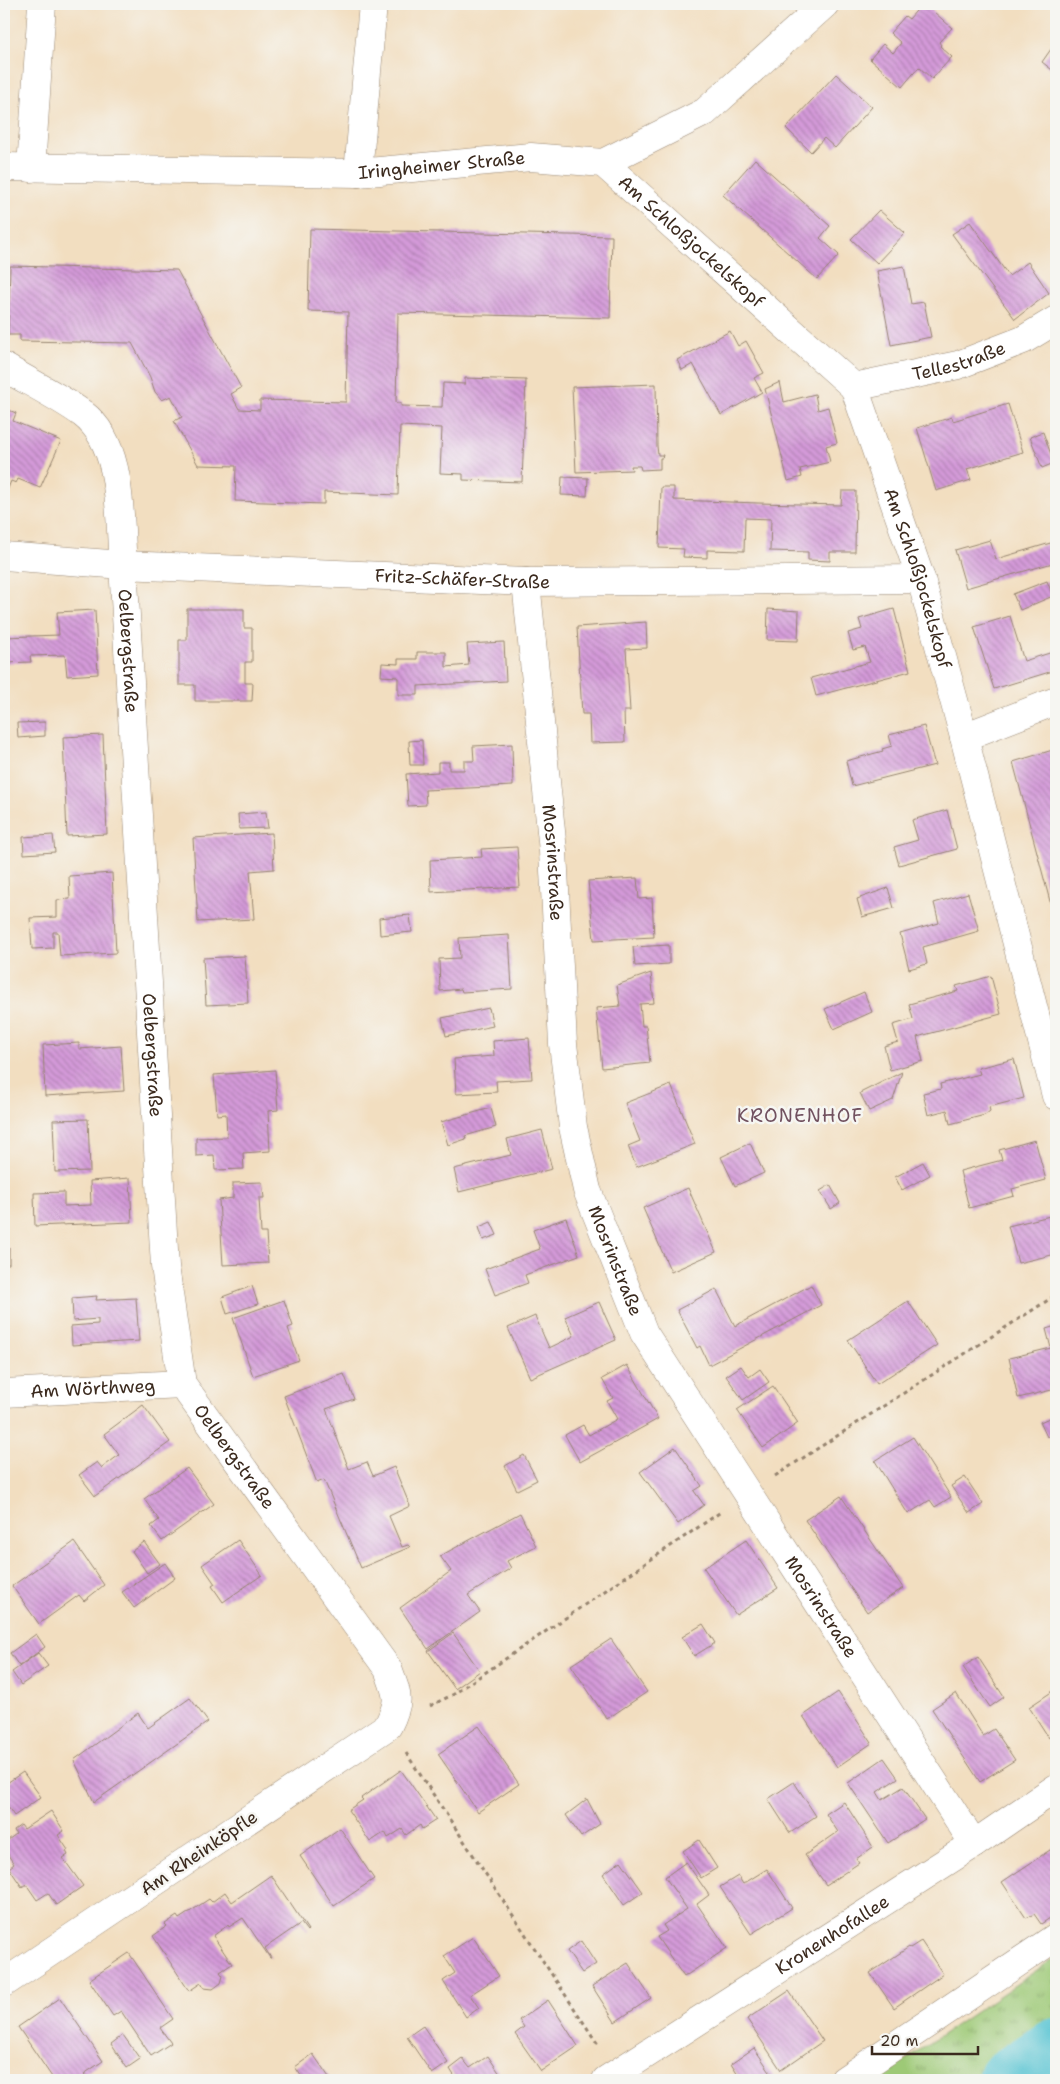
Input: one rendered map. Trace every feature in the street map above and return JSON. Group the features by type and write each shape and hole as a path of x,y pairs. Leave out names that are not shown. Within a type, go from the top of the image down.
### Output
{"street":[{"path":"31,168 42,4"},
{"path":"358,173 373,4"},
{"path":"603,163 705,112 825,4"},
{"name":"Iringheimer Straße","path":"4,166 358,173 531,157 603,163"},
{"name":"Am Schloßjockelskopf","path":"603,163 854,387 922,579 1056,1096"},
{"name":"Tellestraße","path":"854,387 958,365 1023,340 1056,320"},
{"name":"Oelbergstraße","path":"4,367 84,415 109,446 115,468 123,565 165,1266 182,1384 388,1669 396,1692 398,1706 388,1726"},
{"name":"Fritz-Schäfer-Straße","path":"4,556 123,565 526,582 922,579"},
{"name":"Mosrinstraße","path":"526,582 553,851 563,1044 573,1127 587,1190 644,1333 974,1844"},
{"path":"964,737 1056,701"},
{"name":"Am Wörthweg","path":"4,1393 182,1384"},
{"name":"Am Rheinköpfle","path":"6,1976 388,1726"},
{"name":"Kronenhofallee","path":"612,2077 974,1844 1056,1788"},
{"path":"844,2080 1056,1937"}],"path":[{"path":"388,1726 612,2077"}],"green space":[{"path":"1056,1957 1056,2080 876,2080"}],"building":[{"path":"922,4 925,4 952,28 939,42 940,46 952,57 932,79 919,67 902,87 870,59 883,44 893,53 901,43 890,33 905,16 909,19"},
{"path":"1056,42 1056,73 1042,62"},
{"path":"836,74 872,107 835,148 824,138 811,152 786,128"},
{"path":"755,159 830,226 820,238 839,255 817,279 723,195"},
{"path":"879,210 905,233 877,263 851,239"},
{"path":"970,222 1009,276 1028,262 1049,293 1015,319 952,234"},
{"path":"310,229 612,236 610,318 398,313 396,403 401,403 401,406 442,407 443,383 465,384 465,378 526,380 522,482 463,480 463,474 440,473 442,428 400,426 398,495 324,492 324,504 235,501 236,466 198,465 174,421 182,417 171,396 162,400 155,392 150,377 132,343 20,341 20,335 8,335 10,266 177,270 241,388 231,394 239,409 260,410 260,400 346,402 348,312 308,311"},
{"path":"904,266 911,304 924,302 931,337 891,345 877,271"},
{"path":"730,331 738,346 746,341 764,373 754,378 762,392 721,415 693,364 682,370 677,360"},
{"path":"780,382 784,402 815,394 818,410 828,407 837,443 826,446 830,462 800,469 802,477 788,481 765,389"},
{"path":"656,384 657,446 658,455 663,455 660,458 660,469 641,470 640,466 631,466 632,470 576,472 572,387"},
{"path":"1008,404 1023,452 967,469 971,480 936,491 917,428 952,417 953,421"},
{"path":"4,408 16,413 13,421 61,441 40,488 18,479 16,483 11,481 4,498"},
{"path":"1043,432 1054,463 1042,468 1030,437"},
{"path":"562,477 588,478 587,496 561,495"},
{"path":"661,487 674,487 674,500 841,505 842,491 856,491 855,552 830,552 830,561 808,560 808,552 770,551 771,519 745,518 744,551 707,550 707,558 683,557 684,549 659,548"},
{"path":"990,540 996,559 1054,542 1056,562 966,588 955,550"},
{"path":"1047,581 1053,596 1020,610 1013,594"},
{"path":"187,609 244,609 244,628 252,628 252,662 245,662 245,683 253,683 252,701 195,701 195,685 179,685 179,640 187,640"},
{"path":"768,609 799,611 798,641 767,640"},
{"path":"894,609 910,671 816,696 811,678 870,662 865,647 853,650 848,633 862,629 859,619"},
{"path":"95,610 98,674 67,676 65,655 30,656 31,662 4,663 4,637 59,635 57,612"},
{"path":"1010,616 1024,661 1056,651 1056,670 994,689 974,627"},
{"path":"646,622 647,648 626,649 630,711 624,711 625,742 590,743 589,714 582,714 577,627"},
{"path":"504,642 506,681 418,686 418,695 398,695 398,677 381,676 382,663 398,664 398,659 417,659 417,652 446,652 446,667 469,665 467,644"},
{"path":"45,722 45,736 18,738 17,723"},
{"path":"924,726 935,765 852,786 846,761 883,751 882,749 892,746 889,735"},
{"path":"103,735 107,834 67,836 63,737"},
{"path":"422,740 423,765 410,765 409,741"},
{"path":"512,744 513,786 425,790 426,805 408,806 406,774 438,772 438,762 449,762 449,770 464,770 464,761 474,761 473,746"},
{"path":"1056,749 1056,924 1013,762"},
{"path":"947,810 957,849 899,865 894,847 918,840 912,820"},
{"path":"266,812 268,828 239,829 238,814"},
{"path":"272,833 274,869 250,871 254,919 198,922 193,838"},
{"path":"53,835 55,852 24,854 23,837"},
{"path":"517,847 520,887 431,892 430,860 482,857 481,849"},
{"path":"112,873 116,953 60,956 58,932 53,932 53,948 32,949 30,918 57,917 57,900 70,899 69,876"},
{"path":"637,878 639,899 652,898 654,937 594,940 588,881"},
{"path":"888,888 894,908 862,917 857,899"},
{"path":"968,893 979,931 923,947 927,964 909,969 900,934 939,923 934,903"},
{"path":"410,915 412,932 380,935 379,918"},
{"path":"509,935 512,989 462,992 461,989 440,991 439,959 460,958 459,938"},
{"path":"669,945 669,964 635,966 633,947"},
{"path":"245,956 248,1003 206,1005 203,958"},
{"path":"651,973 654,1003 640,1004 642,1026 646,1026 650,1063 602,1068 596,1008 620,1006 617,985"},
{"path":"991,976 1001,1014 917,1037 923,1061 890,1070 884,1046 898,1042 893,1025 913,1019 909,1004 958,991 956,986"},
{"path":"864,992 872,1012 834,1029 825,1009"},
{"path":"489,1008 493,1026 446,1036 442,1018"},
{"path":"529,1038 532,1079 496,1081 497,1092 456,1094 454,1059 494,1056 493,1041"},
{"path":"79,1043 79,1049 121,1046 124,1091 45,1096 43,1045"},
{"path":"1014,1059 1024,1098 989,1107 990,1111 985,1115 950,1124 947,1110 928,1115 923,1093 941,1089 940,1084 980,1074 978,1068"},
{"path":"275,1070 278,1110 268,1111 270,1151 243,1153 244,1169 215,1170 214,1155 196,1156 196,1138 227,1137 226,1114 217,1115 214,1075"},
{"path":"902,1072 893,1100 869,1111 860,1093"},
{"path":"671,1085 695,1144 636,1167 628,1146 640,1141 625,1103"},
{"path":"491,1108 496,1127 465,1136 466,1139 448,1145 441,1122"},
{"path":"88,1119 90,1171 55,1172 53,1120"},
{"path":"542,1130 552,1169 459,1192 454,1169 511,1155 507,1139"},
{"path":"1035,1140 1046,1180 1012,1189 1014,1196 969,1208 960,1171 1002,1160 999,1150"},
{"path":"750,1143 764,1173 735,1186 721,1157"},
{"path":"923,1162 930,1175 902,1190 895,1177"},
{"path":"130,1178 132,1222 35,1226 34,1193 64,1192 64,1206 91,1205 90,1181"},
{"path":"262,1182 264,1198 259,1198 261,1233 266,1233 268,1263 223,1265 219,1200 233,1198 233,1183"},
{"path":"830,1185 840,1203 831,1209 820,1191"},
{"path":"688,1188 716,1252 671,1272 643,1208"},
{"path":"1050,1216 1056,1240 1056,1254 1018,1263 1008,1226"},
{"path":"566,1218 579,1255 525,1275 528,1283 495,1295 485,1269 540,1249 533,1230"},
{"path":"491,1222 497,1235 483,1240 479,1227"},
{"path":"4,1248 9,1248 9,1264 4,1265"},
{"path":"811,1285 821,1305 709,1365 700,1346 697,1348 677,1310 716,1289 735,1326"},
{"path":"252,1286 258,1304 227,1314 222,1297"},
{"path":"97,1296 96,1300 136,1298 139,1341 72,1345 71,1326 98,1324 98,1319 73,1321 72,1298"},
{"path":"284,1300 293,1326 288,1328 299,1360 253,1376 233,1318"},
{"path":"908,1301 937,1345 877,1384 848,1340"},
{"path":"599,1302 616,1340 530,1378 508,1328 535,1316 549,1348 574,1336 565,1317"},
{"path":"1056,1326 1056,1389 1018,1398 1009,1358 1051,1348 1046,1329"},
{"path":"627,1365 658,1419 580,1462 565,1435 583,1425 589,1435 617,1419 607,1401 613,1398 602,1379"},
{"path":"741,1366 749,1377 760,1369 769,1382 743,1400 726,1376"},
{"path":"344,1374 354,1399 326,1409 349,1469 367,1462 373,1476 394,1467 410,1506 389,1516 402,1547 408,1545 410,1547 361,1568 324,1480 317,1483 284,1396"},
{"path":"773,1386 798,1423 763,1448 737,1410"},
{"path":"143,1405 170,1442 95,1496 79,1475 97,1462 102,1468 119,1455 104,1434"},
{"path":"1056,1415 1056,1433 1047,1437 1040,1422"},
{"path":"913,1437 951,1497 935,1507 930,1500 908,1514 875,1461"},
{"path":"675,1447 702,1486 694,1491 704,1505 678,1524 640,1472"},
{"path":"524,1455 537,1480 517,1490 505,1466"},
{"path":"187,1468 214,1504 162,1541 151,1526 159,1520 144,1499"},
{"path":"965,1477 983,1504 969,1513 951,1486"},
{"path":"841,1496 903,1588 867,1612 805,1520"},
{"path":"520,1513 536,1546 507,1561 511,1568 468,1595 480,1612 428,1649 400,1608 451,1571 440,1556"},
{"path":"238,1540 262,1575 223,1602 212,1586 215,1584 202,1565"},
{"path":"746,1540 778,1588 736,1615 704,1568"},
{"path":"74,1542 104,1585 84,1601 79,1595 39,1624 12,1586"},
{"path":"144,1542 160,1564 147,1573 132,1551"},
{"path":"165,1563 175,1578 134,1608 122,1592"},
{"path":"703,1624 715,1643 694,1656 682,1637"},
{"path":"453,1633 480,1671 455,1689 428,1651"},
{"path":"36,1634 45,1647 19,1666 10,1653"},
{"path":"611,1639 647,1692 607,1719 571,1665"},
{"path":"38,1653 48,1666 21,1685 12,1672"},
{"path":"978,1657 1004,1697 990,1707 963,1667"},
{"path":"1056,1689 1056,1733 1049,1738 1029,1707"},
{"path":"838,1692 872,1743 837,1767 803,1716"},
{"path":"956,1693 983,1736 994,1729 1015,1760 980,1782 932,1709"},
{"path":"190,1698 208,1722 94,1802 74,1760 138,1713 148,1728"},
{"path":"479,1726 519,1784 478,1812 438,1754"},
{"path":"884,1758 898,1778 877,1792 882,1800 903,1787 925,1819 888,1843 848,1783"},
{"path":"401,1770 436,1820 422,1829 420,1825 406,1835 402,1829 388,1838 385,1832 370,1842 348,1810 363,1800 361,1798"},
{"path":"23,1772 41,1797 14,1816 4,1801 4,1785"},
{"path":"794,1782 816,1816 790,1833 768,1799"},
{"path":"587,1799 600,1824 581,1837 566,1815"},
{"path":"844,1802 873,1847 856,1859 859,1863 826,1885 805,1855 838,1832 826,1814"},
{"path":"51,1811 64,1831 58,1835 68,1850 66,1851 68,1855 63,1858 83,1886 56,1905 48,1893 37,1900 26,1884 22,1887 9,1868 14,1864 4,1849 4,1843 16,1834 14,1830 21,1825 24,1829"},
{"path":"340,1828 374,1879 334,1906 300,1856"},
{"path":"699,1840 717,1868 701,1878 683,1851"},
{"path":"1056,1846 1056,1898 1053,1900 1056,1905 1056,1914 1041,1924 1034,1914 1026,1918 1002,1882"},
{"path":"621,1861 643,1892 624,1905 603,1874"},
{"path":"686,1862 709,1895 697,1904 727,1948 684,1977 657,1937 667,1931 663,1925 687,1909 665,1877"},
{"path":"767,1869 792,1908 751,1934 720,1887 738,1876 743,1884"},
{"path":"271,1875 308,1930 301,1923 265,1948 270,1958 243,1918 229,1927 228,1925 213,1936 232,1964 220,1972 223,1976 221,1983 213,1989 204,1988 201,1983 189,1991 153,1936 167,1926 165,1924 177,1916 179,1919 209,1899 212,1902 225,1892 232,1902"},
{"path":"473,1937 499,1976 470,1995 479,2008 466,2017 443,1981 455,1973 444,1956"},
{"path":"581,1941 596,1964 582,1973 567,1951"},
{"path":"921,1941 943,1974 894,2008 870,1973"},
{"path":"129,1953 173,2019 160,2028 171,2043 151,2056 121,2011 113,2016 89,1980"},
{"path":"628,1963 651,1998 615,2022 592,1986"},
{"path":"789,1991 823,2041 781,2070 747,2019"},
{"path":"60,1998 103,2061 84,2074 86,2076 80,2080 54,2080 18,2027"},
{"path":"548,2000 578,2046 541,2071 515,2034 524,2027 519,2020"},
{"path":"423,2026 448,2063 432,2074 407,2037"},
{"path":"123,2035 140,2059 127,2068 111,2044"},
{"path":"754,2048 776,2080 741,2080 731,2064"},
{"path":"313,2054 331,2080 304,2080 295,2067"},
{"path":"488,2056 504,2080 450,2080 455,2077 450,2069 463,2059 470,2068"}],"waterway":[{"path":"1010,2080 1056,2050"}],"district":[{"name":"KRONENHOF","path":"800,1115"}]}
